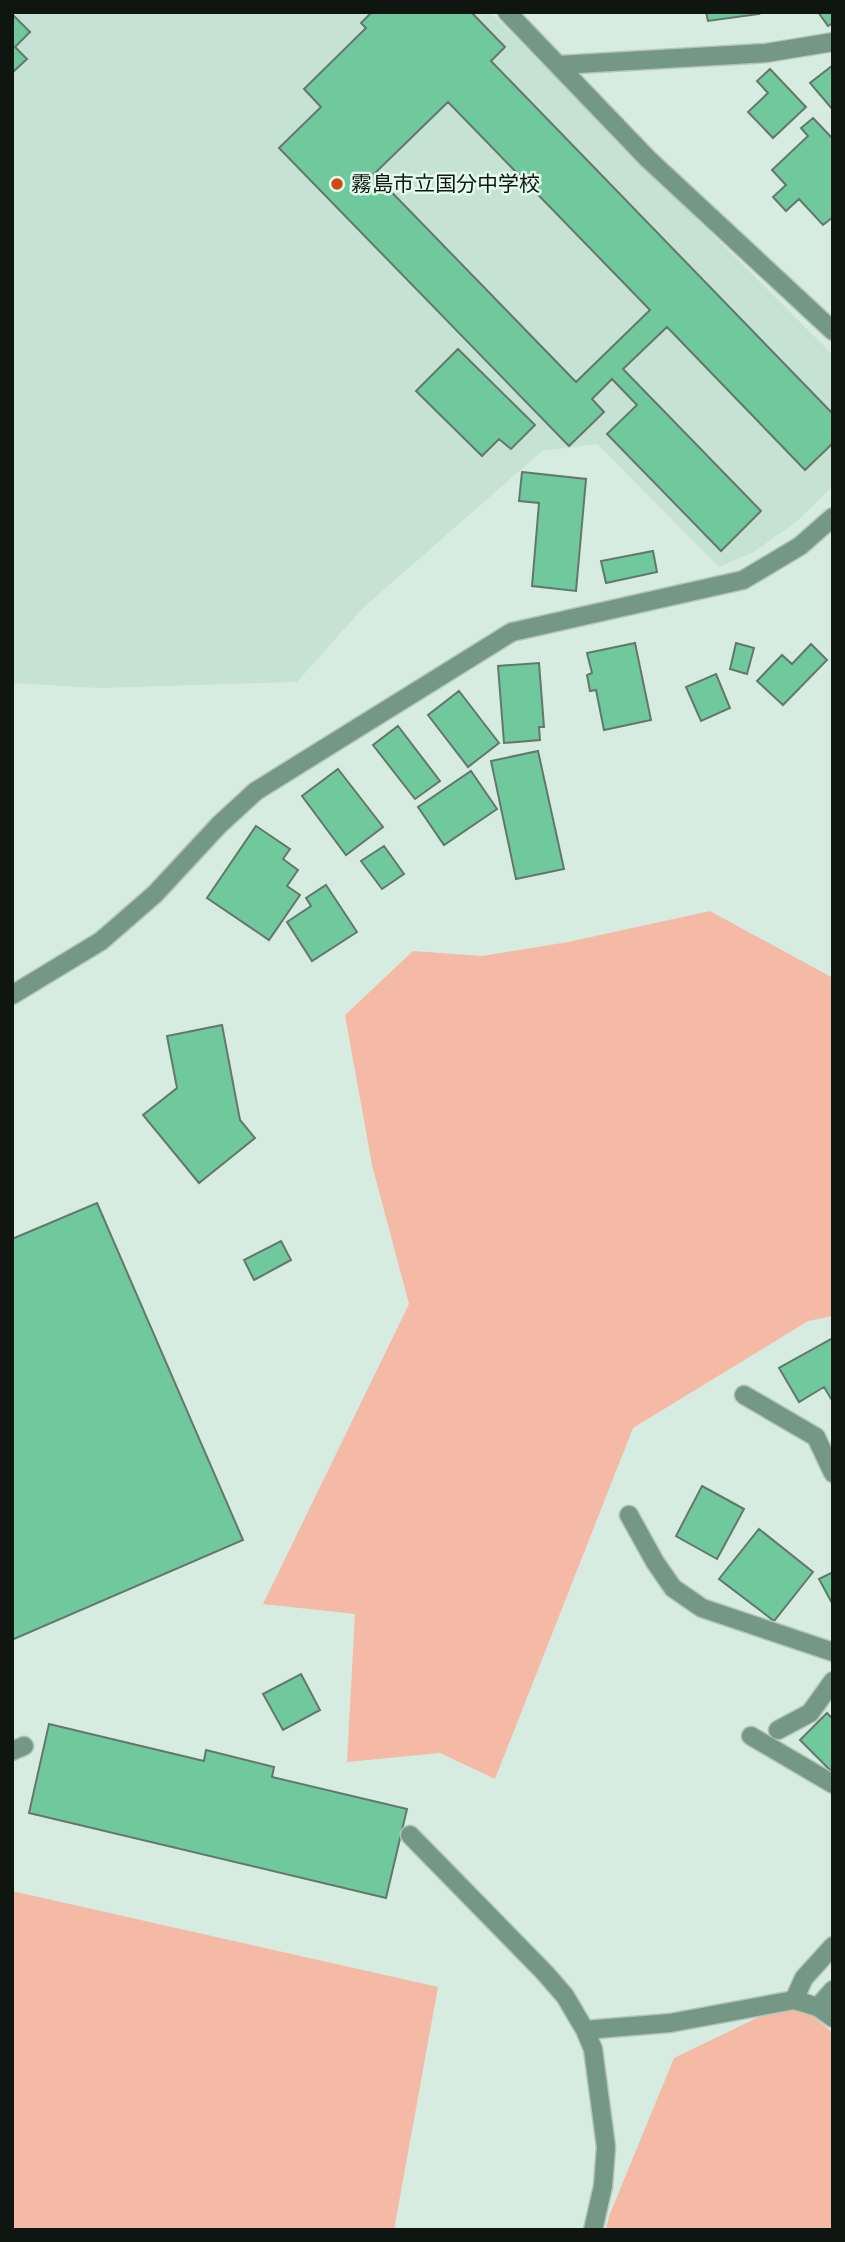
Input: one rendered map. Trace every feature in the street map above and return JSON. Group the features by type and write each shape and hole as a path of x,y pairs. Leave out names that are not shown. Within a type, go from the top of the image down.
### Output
{"street":[{"path":"507,12 648,159 833,331"},
{"path":"559,65 766,53 833,42"},
{"path":"12,995 101,941 155,894 219,825 256,791 512,632 743,579 800,546 833,517"},
{"path":"744,1395 816,1437 833,1473"},
{"path":"629,1515 673,1588 702,1608 833,1652"},
{"path":"778,1730 810,1713 833,1681"},
{"path":"751,1736 833,1784"},
{"path":"410,1835 565,1996 585,2030 593,2049 606,2147 603,2186 593,2230"},
{"path":"794,2000 804,1978 833,1945"},
{"path":"818,2007 833,1990"},
{"path":"585,2030 670,2023 794,2000 818,2007 833,2018"}],"shaded area":[{"name":"霧島市立国分中学校","path":"12,12 490,12 833,355 833,486 796,522 754,552 719,567 597,444 542,451 363,608 297,682 99,688 12,683"},
{"path":"710,911 833,978 833,1316 808,1321 633,1428 495,1779 440,1753 347,1762 355,1614 263,1604 409,1304 372,1165 345,1015 413,951 482,956 568,942"},
{"path":"12,1891 438,1987 394,2230 12,2230"},
{"path":"794,2000 833,2033 833,2230 606,2230 609,2216 674,2058"}],"building":[{"path":"372,12 471,12 505,47 491,61 833,414 833,443 805,470 667,327 623,369 761,511 721,551 607,434 637,405 612,379 592,399 604,412 569,446 279,148 321,107 304,89 366,28 361,23","holes":["448,102 650,310 576,382 374,174"]},
{"path":"706,12 758,12 759,14 708,21"},
{"path":"818,12 833,12 833,23 828,26"},
{"path":"12,14 30,32 15,47 27,59 12,73"},
{"path":"833,65 833,110 810,83"},
{"path":"770,69 806,107 773,138 748,112 768,93 757,81"},
{"path":"813,118 833,139 833,217 823,225 799,199 786,211 773,197 786,185 772,170 808,136 801,128"},
{"path":"458,349 535,425 511,449 499,439 482,456 416,391"},
{"path":"522,472 586,479 576,591 532,586 539,503 519,501"},
{"path":"653,551 657,572 606,583 601,561"},
{"path":"635,643 651,720 604,730 596,690 590,691 587,675 592,673 587,653"},
{"path":"736,643 754,648 747,674 730,669"},
{"path":"811,644 827,660 783,705 757,681 782,655 792,664"},
{"path":"539,663 544,727 539,727 540,740 504,743 498,666"},
{"path":"716,674 730,708 701,721 686,687"},
{"path":"459,691 499,743 468,767 428,715"},
{"path":"398,726 440,781 415,799 373,745"},
{"path":"538,751 564,869 516,879 491,761"},
{"path":"338,769 383,827 346,855 302,796"},
{"path":"471,771 497,809 444,845 418,807"},
{"path":"256,826 290,849 283,859 298,870 287,886 300,895 269,940 207,898"},
{"path":"384,846 404,874 382,889 361,861"},
{"path":"326,885 357,932 312,961 287,922 311,906 306,898"},
{"path":"222,1025 240,1120 255,1138 199,1183 143,1115 177,1088 167,1036"},
{"path":"97,1203 243,1540 14,1639 12,1239"},
{"path":"281,1241 291,1260 254,1280 244,1260"},
{"path":"833,1338 833,1402 824,1387 799,1402 779,1368"},
{"path":"702,1486 744,1509 717,1559 676,1536"},
{"path":"759,1529 813,1572 774,1621 719,1579"},
{"path":"833,1572 833,1605 819,1579"},
{"path":"301,1674 320,1710 283,1730 263,1694"},
{"path":"827,1713 833,1719 833,1773 800,1740"},
{"path":"49,1724 204,1761 206,1750 274,1767 272,1777 407,1809 386,1898 29,1813"}],"place":[{"name":"霧島市立国分中学校","path":"337,184"}]}
